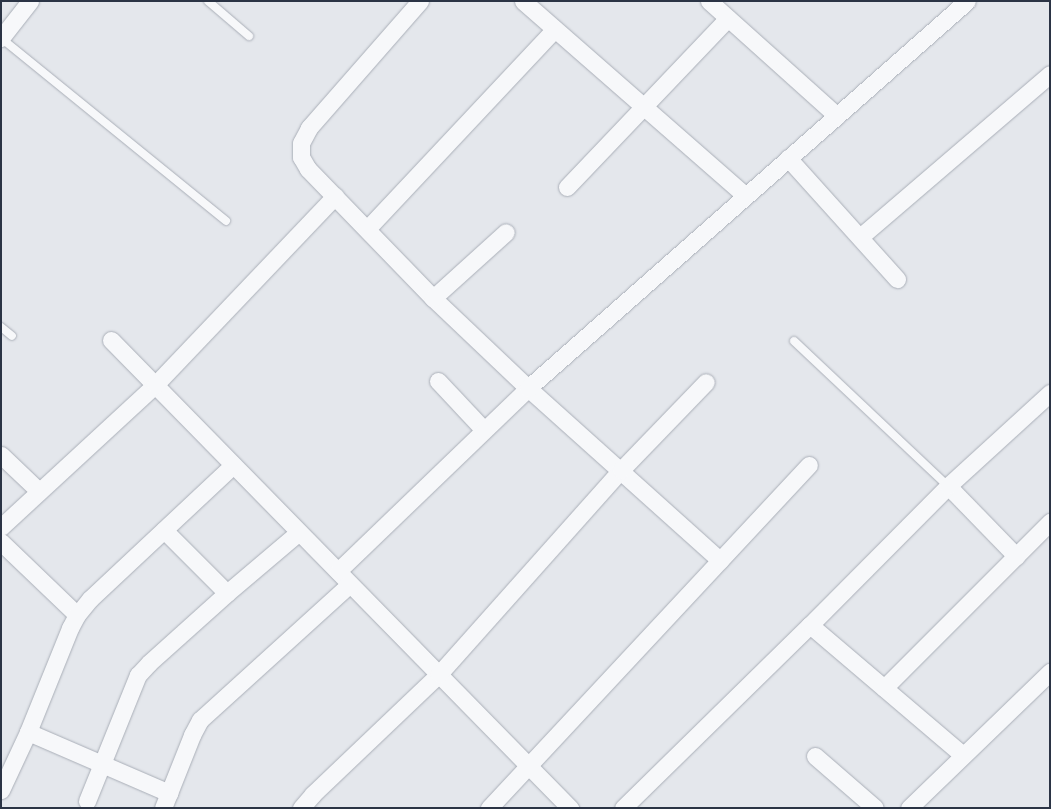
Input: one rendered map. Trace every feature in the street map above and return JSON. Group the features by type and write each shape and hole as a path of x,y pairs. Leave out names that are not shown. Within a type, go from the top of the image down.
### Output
{"street":[{"path":"1,38 30,1"},
{"path":"420,1 309,128 301,142 301,157 308,169 433,298 528,388 720,560"},
{"path":"523,1 746,196"},
{"path":"709,1 837,116"},
{"path":"338,571 528,388 967,1"},
{"path":"567,187 728,18"},
{"path":"367,229 555,29"},
{"path":"860,237 1050,74"},
{"path":"788,158 897,279"},
{"path":"1,527 155,385 335,196"},
{"path":"433,298 506,232"},
{"path":"111,340 570,808"},
{"path":"438,381 484,430"},
{"path":"302,808 312,794 439,674 621,470 706,382"},
{"path":"623,808 810,625 948,486 1050,393"},
{"path":"1,455 39,491"},
{"path":"1,790 28,732 70,628 77,615 90,600 233,465"},
{"path":"489,808 809,465"},
{"path":"948,486 1016,556"},
{"path":"884,688 1050,522"},
{"path":"164,530 227,593"},
{"path":"87,801 138,675 149,663 227,593 299,532"},
{"path":"1,542 77,615"},
{"path":"28,732 102,764 166,800 192,735 200,720 350,584"},
{"path":"810,625 963,755"},
{"path":"909,808 1050,672"},
{"path":"815,756 875,808"}],"lane":[{"path":"208,1 249,36"},
{"path":"1,38 226,221"},
{"path":"1,327 12,336"},
{"path":"794,341 948,486"}]}
